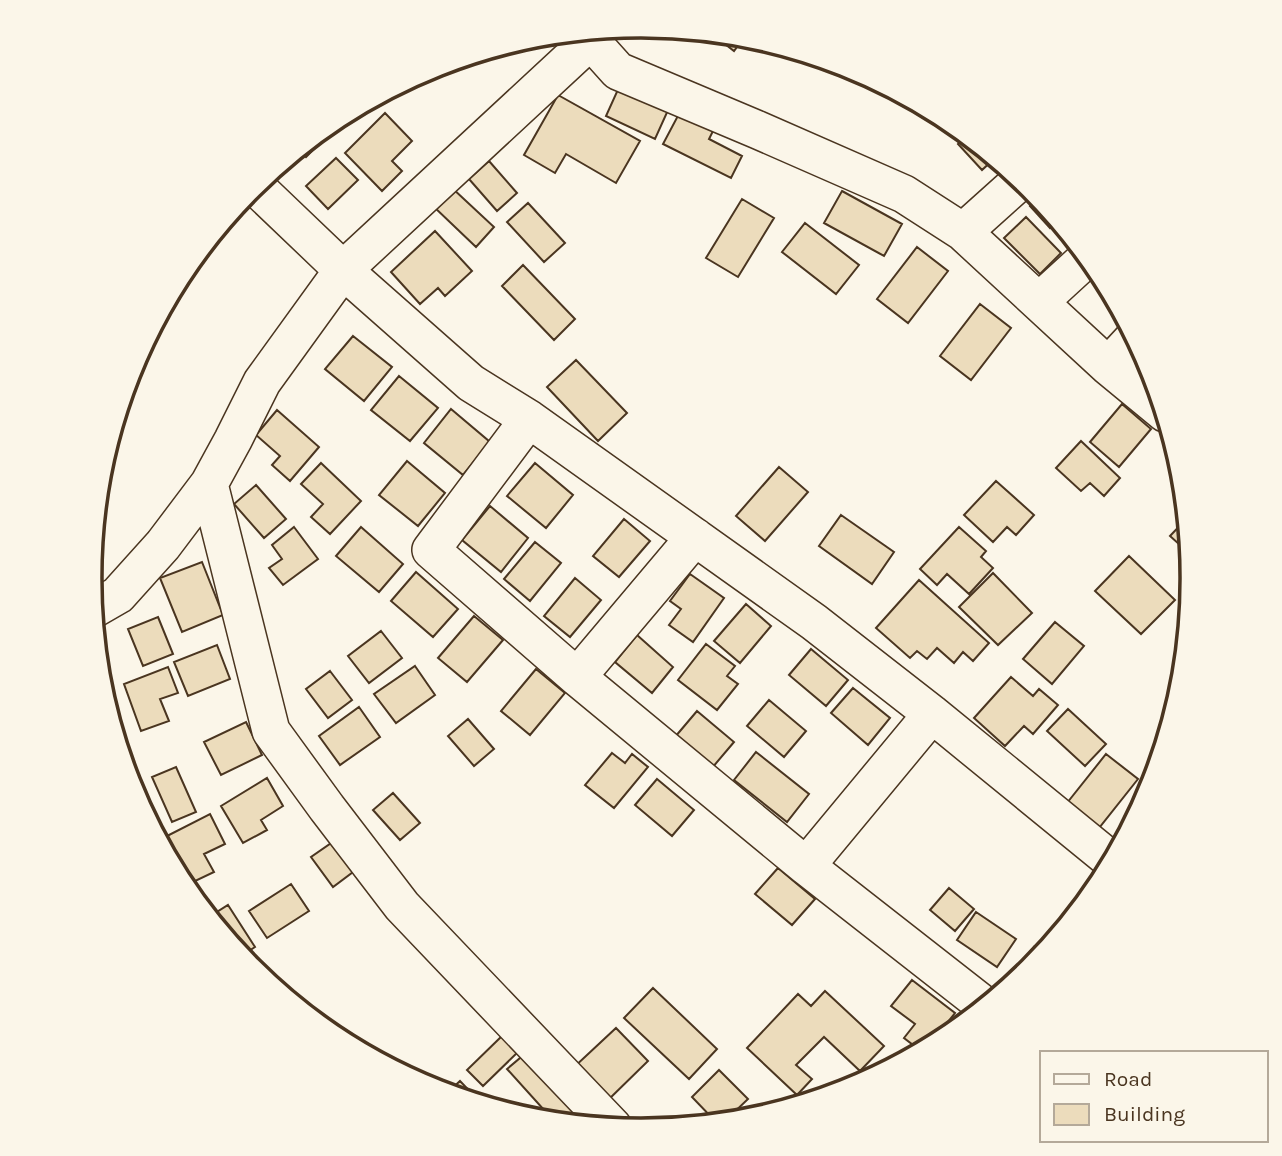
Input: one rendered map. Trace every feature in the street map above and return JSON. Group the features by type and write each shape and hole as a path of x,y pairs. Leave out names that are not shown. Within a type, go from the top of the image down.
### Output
{"street":[{"path":"596,41 618,71 904,194 963,232 1108,366 1150,401"},
{"path":"103,604 118,595 163,545 209,484 262,382 343,270 583,42"},
{"path":"963,232 1013,188"},
{"path":"263,194 343,270 471,383 530,419 814,622 1104,855"},
{"path":"1039,302 1080,264"},
{"path":"1108,366 1128,345"},
{"path":"530,419 431,550 577,677 806,866 977,1000"},
{"path":"209,484 271,731 402,906 602,1116"},
{"path":"577,677 695,537"},
{"path":"806,866 932,714"}],"building":[{"path":"620,85 669,108 655,139 606,116"},
{"path":"558,95 640,141 616,183 566,154 555,173 524,155"},
{"path":"681,110 715,127 709,139 742,156 731,178 663,144"},
{"path":"385,113 412,141 392,161 402,171 382,191 345,153"},
{"path":"959,143 988,165 982,170"},
{"path":"336,158 358,180 328,209 306,186"},
{"path":"489,161 517,193 497,211 469,179"},
{"path":"451,187 494,227 476,247 433,206"},
{"path":"842,191 902,224 884,256 824,223"},
{"path":"742,199 774,218 738,277 706,258"},
{"path":"528,203 565,243 544,262 507,222"},
{"path":"1030,206 1047,222 1050,228"},
{"path":"1026,217 1061,253 1040,274 1004,238"},
{"path":"805,223 859,265 836,294 782,252"},
{"path":"435,231 472,271 445,296 438,288 420,304 391,272"},
{"path":"917,247 948,271 908,323 877,299"},
{"path":"523,265 575,319 554,340 502,286"},
{"path":"980,304 1011,328 971,380 940,356"},
{"path":"353,336 392,367 364,401 325,369"},
{"path":"576,360 627,413 598,441 547,387"},
{"path":"399,376 438,408 410,441 371,410"},
{"path":"1122,404 1151,429 1119,467 1090,442"},
{"path":"451,409 490,442 463,475 424,443"},
{"path":"277,410 319,447 290,481 272,465 280,456 256,435"},
{"path":"1081,441 1120,478 1104,496 1090,483 1081,491 1056,468"},
{"path":"407,461 445,493 418,526 379,495"},
{"path":"321,463 361,501 330,534 311,517 323,504 301,484"},
{"path":"535,463 573,495 546,528 507,496"},
{"path":"779,467 808,492 765,541 736,516"},
{"path":"996,481 1034,515 1016,535 1007,527 993,542 964,515"},
{"path":"256,485 286,519 264,538 234,504"},
{"path":"490,506 528,538 501,572 462,540"},
{"path":"841,515 894,552 872,584 819,546"},
{"path":"624,519 650,541 619,577 593,556"},
{"path":"294,527 318,559 283,585 269,568 282,559 272,545"},
{"path":"361,527 403,564 379,592 336,556"},
{"path":"959,527 986,551 981,557 993,568 969,594 947,574 937,585 920,569"},
{"path":"1178,528 1179,544 1170,536"},
{"path":"535,542 561,563 530,601 504,579"},
{"path":"1129,556 1175,600 1141,634 1095,591"},
{"path":"202,562 223,615 182,632 160,578"},
{"path":"416,572 458,609 433,637 391,601"},
{"path":"993,573 1032,613 998,645 959,607"},
{"path":"690,574 724,598 693,642 669,625 681,609 670,601"},
{"path":"575,578 601,600 570,637 544,616"},
{"path":"919,580 989,643 973,661 963,652 954,663 937,648 927,659 917,651 910,658 876,628"},
{"path":"746,604 771,626 740,663 714,641"},
{"path":"474,616 503,640 467,682 438,658"},
{"path":"158,617 173,654 143,666 128,629"},
{"path":"1055,622 1084,646 1052,684 1023,659"},
{"path":"381,631 402,658 369,683 348,656"},
{"path":"637,635 673,667 652,693 615,662"},
{"path":"706,644 735,666 727,676 738,684 717,710 678,680"},
{"path":"217,645 230,679 188,696 174,662"},
{"path":"811,649 848,680 826,706 789,675"},
{"path":"415,666 435,695 396,723 374,694"},
{"path":"168,667 178,693 160,699 169,721 141,731 124,684"},
{"path":"536,669 565,693 530,735 501,711"},
{"path":"330,671 352,700 328,718 306,689"},
{"path":"1011,677 1033,696 1039,689 1058,705 1033,734 1024,726 1005,746 974,718"},
{"path":"853,688 890,718 868,745 831,713"},
{"path":"769,700 806,731 784,757 747,726"},
{"path":"359,707 380,737 340,765 319,736"},
{"path":"1068,709 1106,744 1085,766 1047,731"},
{"path":"697,711 734,742 712,768 675,737"},
{"path":"468,719 494,749 474,766 448,736"},
{"path":"246,722 262,755 221,775 204,742"},
{"path":"756,752 809,794 787,822 734,780"},
{"path":"612,753 625,763 632,754 648,767 614,808 585,785"},
{"path":"1106,754 1138,779 1099,828 1067,803"},
{"path":"176,767 196,812 172,822 152,777"},
{"path":"267,778 283,806 261,820 267,830 243,843 221,806"},
{"path":"657,779 694,810 672,836 635,805"},
{"path":"393,793 420,823 400,840 373,810"},
{"path":"210,814 225,844 204,854 214,872 194,881 167,836"},
{"path":"340,837 361,866 333,887 311,857"},
{"path":"778,868 815,899 792,925 755,894"},
{"path":"291,884 309,911 267,938 249,911"},
{"path":"949,888 974,909 955,931 930,910"},
{"path":"228,905 255,947 251,950 217,912"},
{"path":"976,912 1016,939 997,967 957,940"},
{"path":"912,980 955,1013 941,1027 912,1044 904,1038 915,1024 891,1006"},
{"path":"653,988 717,1049 689,1079 624,1018"},
{"path":"825,991 884,1046 860,1071 824,1037 796,1065 812,1079 796,1094 747,1048 798,994 811,1006"},
{"path":"616,1028 648,1061 605,1103 572,1069"},
{"path":"503,1035 519,1051 483,1086 467,1070"},
{"path":"526,1053 576,1110 573,1113 542,1108 507,1069"},
{"path":"719,1070 748,1099 738,1108 708,1113 692,1097"}]}
